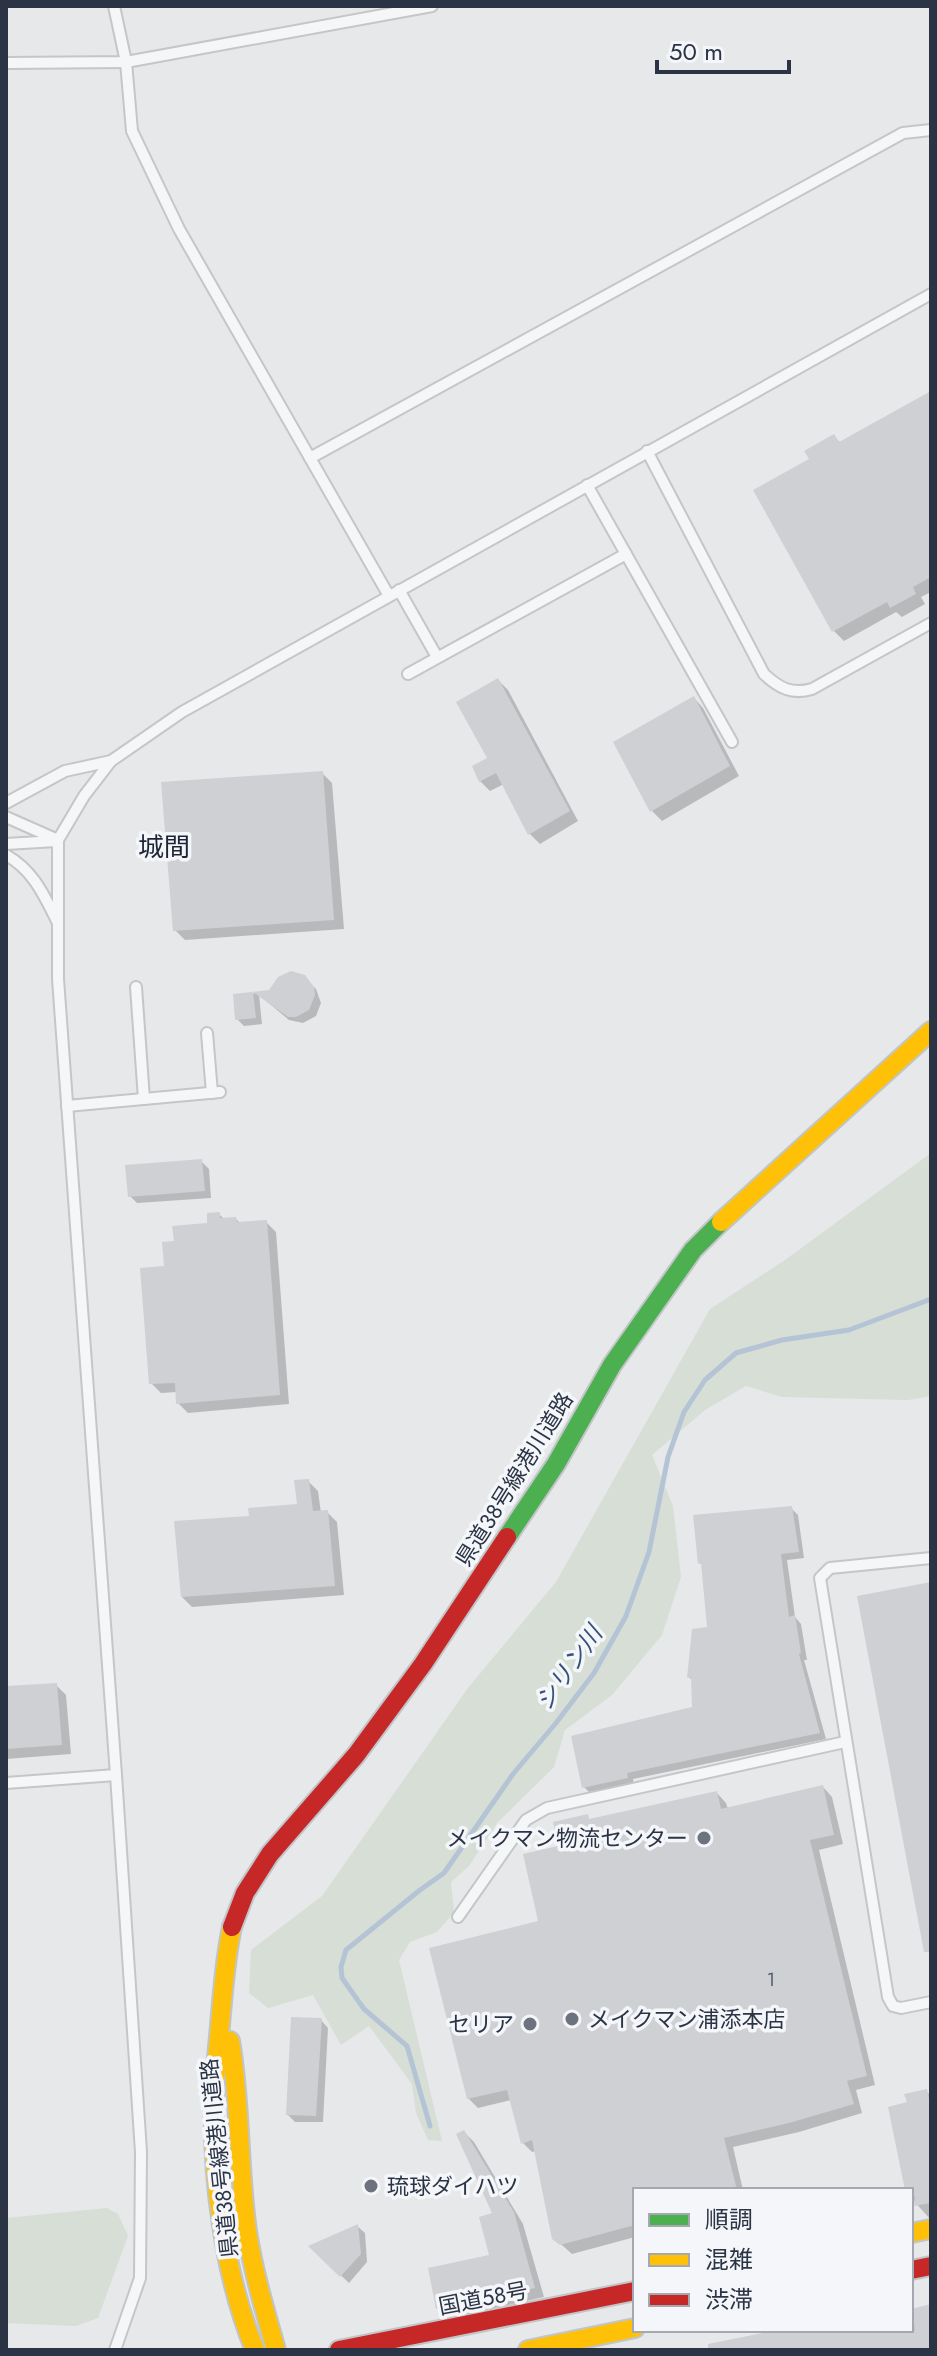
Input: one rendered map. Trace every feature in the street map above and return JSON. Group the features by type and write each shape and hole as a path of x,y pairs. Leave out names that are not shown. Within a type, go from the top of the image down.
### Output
{"main road":[{"name":"県道38号線港川道路","path":"255,2350 245,2326 227,2252 216,2164 214,2097 231,1929 245,1893 290,1829 356,1755 423,1664 556,1464 612,1365 693,1250 729,1213 931,1031"},
{"name":"県道38号線港川道路","path":"222,2007 236,2071 245,2215 255,2271 276,2350"},
{"name":"国道58号","path":"339,2350 633,2291"},
{"path":"528,2350 633,2328"}],"lane":[{"path":"114,6 126,62 132,131 179,229 310,458 437,657"},
{"path":"6,63 126,62 432,6"},
{"path":"310,458 903,133 931,130"},
{"path":"115,2350 140,2278 141,2152 58,979 58,840 84,796 111,761 182,712 931,294"},
{"path":"647,451 764,674 785,690 799,693 812,689 931,623"},
{"path":"587,485 732,742"},
{"path":"408,674 626,554"},
{"path":"6,803 65,771 111,761"},
{"path":"6,817 58,840"},
{"path":"6,844 58,840"},
{"path":"6,855 22,865 34,878 58,923"},
{"path":"136,987 144,1099"},
{"path":"67,1106 216,1093 207,1033"},
{"path":"931,1558 830,1568 820,1578 888,1997 893,2006 901,2008 931,2002"},
{"path":"458,1917 526,1820 547,1808 845,1742"},
{"path":"6,1783 116,1775"}],"shaded area":[{"path":"931,1153 931,1396 908,1400 782,1397 746,1386 705,1410 652,1455 673,1506 681,1577 662,1635 612,1695 565,1730 554,1767 497,1823 469,1866 451,1882 454,1912 437,1932 410,1942 399,1960 442,2141 428,2140 416,2113 412,2084 369,2026 341,2045 313,1995 268,2008 249,1993 251,1950 322,1896 468,1688 556,1582 710,1309 785,1260"},
{"path":"107,2208 118,2214 128,2236 98,2318 76,2326 6,2323 6,2218"}],"building":[{"path":"931,391 931,577 913,587 916,594 890,608 887,602 832,632 753,490 809,459 804,451 834,434 839,442"},
{"path":"498,678 570,811 528,835 496,773 479,782 472,766 487,758 456,702"},
{"path":"694,696 730,766 650,812 613,742"},
{"path":"323,771 334,920 173,931 161,782"},
{"path":"291,971 305,975 314,987 315,995 309,1010 296,1017 288,1017 253,992 256,1018 235,1020 233,994 269,990 278,977"},
{"path":"202,1159 205,1191 128,1197 125,1165"},
{"path":"220,1212 220,1218 236,1217 237,1222 267,1220 280,1395 176,1404 175,1383 149,1384 140,1268 164,1266 162,1242 174,1241 172,1226 207,1223 207,1213"},
{"path":"309,1479 313,1511 328,1510 335,1586 181,1597 174,1521 249,1516 248,1508 297,1504 294,1480"},
{"path":"792,1506 799,1552 781,1554 789,1617 795,1615 799,1654 820,1733 627,1773 628,1778 582,1788 571,1736 692,1707 691,1677 687,1678 692,1629 707,1627 693,1515"},
{"path":"931,1582 931,1952 924,1952 857,1596"},
{"path":"57,1683 62,1745 6,1749 6,1686"},
{"path":"823,1785 834,1835 810,1840 867,2076 847,2081 854,2104 724,2138 736,2188 633,2188 633,2226 560,2245 552,2239 532,2140 521,2144 507,2090 467,2099 429,1948 538,1921 523,1854 558,1846 553,1822 588,1814 589,1819 717,1791 721,1809"},
{"path":"291,2017 322,2018 316,2116 286,2115"},
{"path":"927,2089 931,2108 931,2203 914,2206 913,2188 905,2188 888,2107 907,2102 904,2094"},
{"path":"464,2130 514,2212 535,2288 436,2309 428,2268 489,2255 479,2217 492,2213 456,2134"},
{"path":"358,2224 361,2254 340,2277 308,2246"},
{"path":"931,2304 931,2350 708,2350 708,2344 767,2332 913,2332 913,2308"}],"waterway":[{"name":"シリン川","path":"430,2126 407,2046 364,2009 342,1978 341,1967 346,1950 444,1873 513,1774 594,1673 626,1616 649,1552 668,1457 684,1412 705,1380 736,1353 782,1340 849,1330 931,1299"}],"traffic: fast":[{"path":"507,1537 556,1464 612,1365 693,1250 721,1222"}],"traffic: slow":[{"path":"721,1222 931,1031"},
{"path":"232,1927 224,1976 215,2079 215,2161 228,2258 255,2350"},
{"path":"230,2041 247,2231 276,2350"},
{"path":"913,2233 931,2229"},
{"path":"528,2350 633,2328"}],"traffic: jam":[{"path":"232,1927 245,1893 270,1854 356,1755 423,1664 507,1537"},
{"path":"913,2270 931,2266"},
{"path":"339,2350 633,2291"}],"place":[{"name":"メイクマン物流センター","path":"704,1838"},
{"name":"メイクマン浦添本店","path":"572,2019"},
{"name":"セリア","path":"530,2024"},
{"name":"琉球ダイハツ","path":"371,2186"}],"district":[{"name":"城間","path":"164,847"}]}
